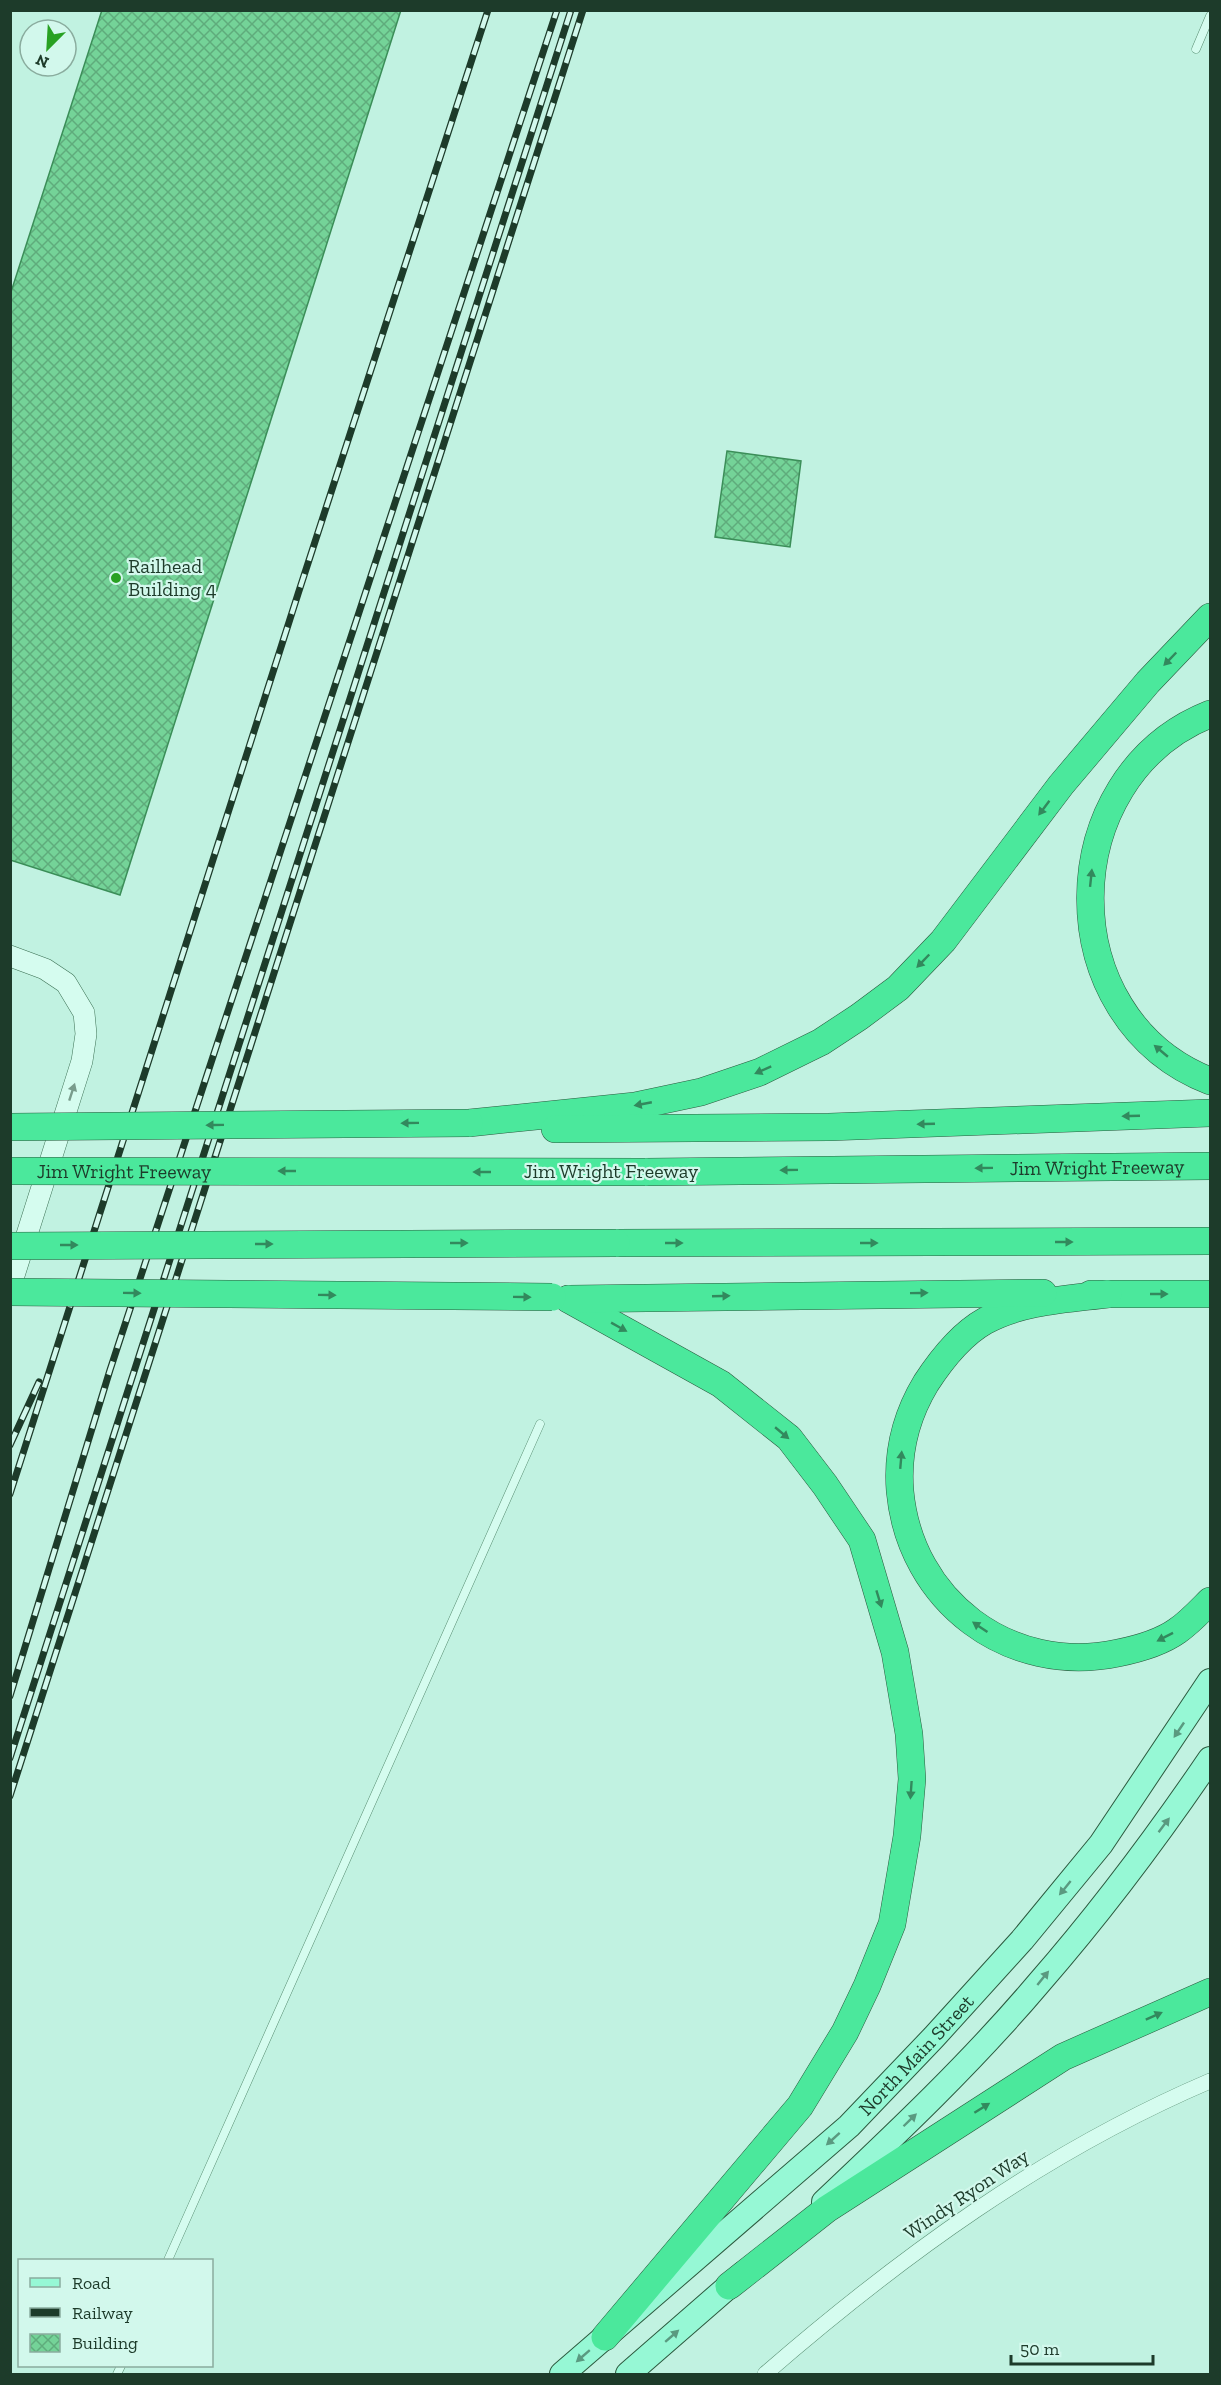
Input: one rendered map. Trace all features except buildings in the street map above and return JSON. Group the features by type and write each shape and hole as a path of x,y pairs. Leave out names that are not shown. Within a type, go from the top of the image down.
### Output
{"highway":[{"path":"10,1127 469,1123 635,1106 701,1092 760,1072 821,1042 898,988 943,941 1061,784 1148,682 1210,617"},
{"path":"1210,714 1173,733 1148,753 1114,799 1097,845 1091,874 1089,902 1090,924 1097,954 1118,1005 1141,1033 1166,1056 1210,1081"},
{"path":"469,1123 534,1129 693,1129 829,1127 1210,1113"},
{"name":"Jim Wright Freeway","path":"10,1171 645,1172 1210,1166"},
{"path":"10,1246 1210,1241"},
{"path":"10,1290 560,1298 971,1292 1210,1294"},
{"path":"1108,1294 1021,1307 985,1321 960,1340 937,1367 915,1402 902,1446 899,1476 903,1516 914,1550 930,1578 951,1605 977,1626 998,1639 1023,1650 1060,1657 1097,1657 1154,1643 1177,1632 1210,1601"},
{"path":"560,1298 721,1384 789,1438 825,1485 861,1540 896,1652 909,1734 912,1779 907,1836 892,1924 867,1986 845,2032 800,2106 605,2337"},
{"path":"729,2286 827,2210 1063,2057 1210,1992"}],"main road":[{"name":"North Main Street","path":"562,2374 849,2126 934,2037 1022,1940 1101,1844 1210,1681"},
{"name":"North Main Street","path":"628,2374 821,2205 914,2117 1038,1985 1121,1882 1210,1760"}],"street":[{"path":"10,956 45,969 66,983 84,1013 86,1034 82,1061 10,1290"},
{"name":"Windy Ryon Way","path":"765,2374 951,2225 1077,2147 1157,2105 1210,2081"}],"lane":[{"path":"1196,50 1210,16"},
{"path":"168,2259 540,1424"}],"railway":[{"path":"10,1494 298,594 488,10"},
{"path":"10,1696 110,1370 557,10"},
{"path":"10,1758 571,10"},
{"path":"10,1796 583,10"},
{"path":"10,1445 39,1382"}],"place":[{"name":"Railhead Building 4","path":"116,578"}]}
